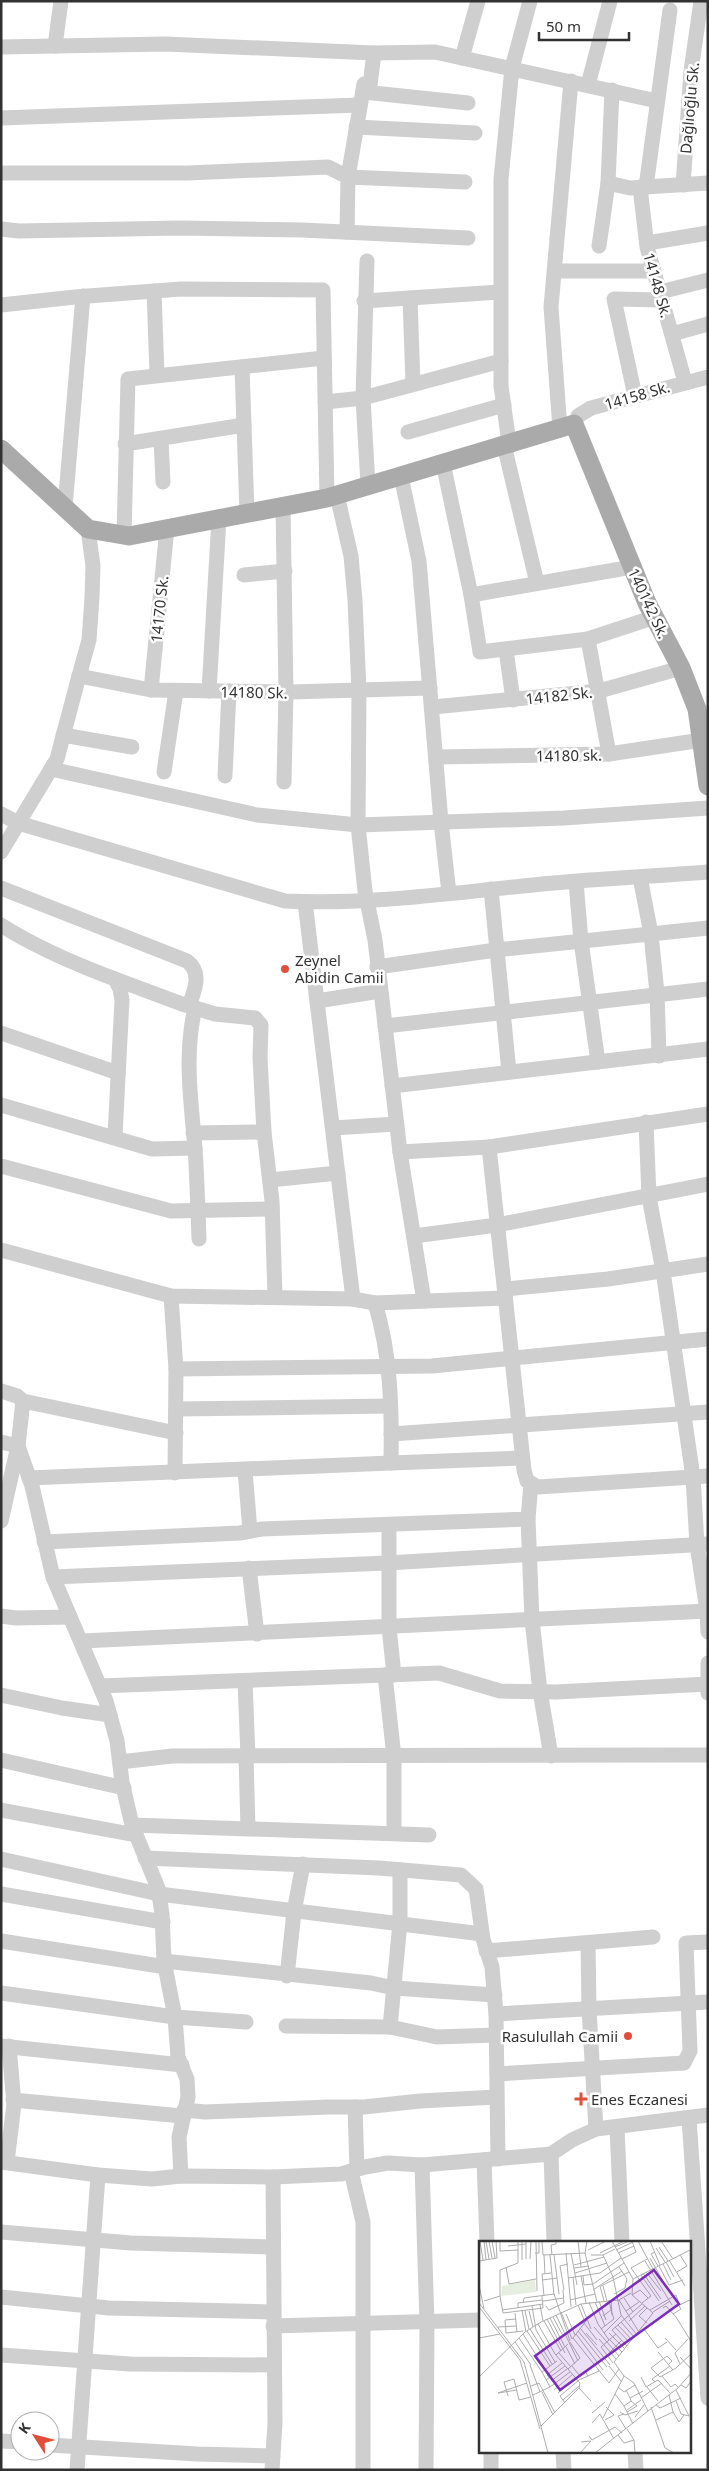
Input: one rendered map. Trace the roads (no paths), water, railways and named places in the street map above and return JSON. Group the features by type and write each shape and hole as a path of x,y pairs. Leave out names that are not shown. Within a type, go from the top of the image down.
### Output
{"main road":[{"path":"1,449 88,529 124,535 332,496 567,426"},
{"name":"140142 Sk.","path":"567,426 655,617 703,708 702,740 708,786"}],"street":[{"path":"55,46 61,1"},
{"path":"462,58 478,1"},
{"path":"530,1 512,68 500,179 500,292 501,361 507,444 537,583"},
{"path":"588,85 610,1"},
{"name":"Dağlıoğlu Sk.","path":"684,185 691,72 701,1"},
{"name":"14148 Sk.","path":"670,10 643,187 646,243 685,382"},
{"path":"1,47 165,44 374,53 435,52 657,101"},
{"path":"347,232 348,177 364,84 370,85 374,53"},
{"path":"567,426 551,307 570,81"},
{"path":"599,246 608,183 612,90"},
{"path":"1,118 362,98 468,103"},
{"path":"356,127 475,134"},
{"path":"1,173 188,173 328,167 348,177 465,182"},
{"path":"608,183 643,187 708,183"},
{"path":"1,229 19,231 180,228 347,232 468,238"},
{"path":"646,243 708,233"},
{"path":"367,261 364,302 363,398 368,485"},
{"path":"555,271 654,271"},
{"path":"635,396 614,299 661,296 708,280"},
{"path":"1,305 154,291 323,290 325,402 332,496 351,556 359,691 358,825 367,901 375,940 396,1124 424,1301"},
{"path":"154,291 157,374"},
{"path":"364,302 500,292"},
{"path":"65,507 83,296"},
{"path":"410,298 413,384"},
{"path":"672,334 708,324"},
{"path":"124,535 128,379 157,374 324,358"},
{"path":"325,402 363,398 501,361"},
{"path":"242,367 247,513"},
{"name":"14158 Sk.","path":"567,426 591,408 708,376"},
{"path":"408,432 504,405"},
{"path":"125,444 244,425"},
{"path":"161,439 163,482"},
{"path":"443,463 471,594 480,652 588,639 655,617"},
{"path":"401,476 419,561 433,707 441,822 449,893"},
{"path":"283,506 286,692 284,782"},
{"path":"209,691 219,518"},
{"name":"14170 Sk.","path":"151,690 167,528"},
{"path":"1,852 57,759 89,640 93,566 88,529"},
{"path":"471,594 632,566"},
{"path":"244,575 285,571"},
{"path":"588,639 609,754"},
{"path":"506,650 513,700"},
{"name":"14182 Sk.","path":"433,707 599,691 682,668"},
{"name":"14180 Sk.","path":"79,676 151,690 286,692 430,688"},
{"path":"164,772 176,690"},
{"path":"225,776 229,691"},
{"path":"63,735 132,747"},
{"name":"14180 sk.","path":"436,757 609,754 702,740"},
{"path":"51,769 258,815 358,825 564,818 708,808"},
{"path":"1,814 18,823 285,901 367,901 708,872"},
{"path":"640,877 651,934 657,993 659,1056"},
{"path":"576,882 580,941 598,1062"},
{"path":"1,888 193,966 196,972 196,983 189,1032 190,1100 199,1239"},
{"path":"491,889 509,1072"},
{"path":"305,902 353,1299"},
{"path":"1,925 29,943 77,965 215,1014 255,1018 262,1025 260,1058 264,1132 272,1209 275,1298"},
{"path":"378,967 496,950 708,928"},
{"path":"114,979 120,989 122,1000 115,1136"},
{"path":"384,1026 657,993 708,989"},
{"path":"317,1001 380,991"},
{"path":"1,1033 118,1073"},
{"path":"392,1086 708,1049"},
{"path":"1,1105 115,1136 152,1149 194,1141 264,1132"},
{"path":"400,1152 489,1147 708,1114"},
{"path":"646,1122 649,1197 663,1271 684,1414 701,1477 702,1544 708,1632"},
{"path":"333,1128 396,1124"},
{"path":"489,1147 522,1458 527,1481 538,1487 701,1477"},
{"path":"1,1166 171,1211 198,1212 272,1209"},
{"path":"270,1180 338,1173"},
{"path":"414,1236 497,1225 649,1197 708,1184"},
{"path":"1,1250 171,1296 353,1299 375,1303 505,1294 708,1264"},
{"path":"171,1296 176,1369 175,1473"},
{"path":"375,1303 385,1334 392,1434 391,1463"},
{"path":"176,1369 388,1365 432,1366 708,1339"},
{"path":"1,1391 22,1400 176,1432"},
{"path":"1,1521 18,1446 22,1400"},
{"path":"176,1410 390,1406"},
{"path":"392,1434 708,1412"},
{"path":"1,1442 18,1446"},
{"path":"18,1446 29,1478 52,1577 82,1641 110,1715 117,1740 124,1788 134,1830 159,1894 163,1922 165,1964 175,2017 176,2043 187,2079 188,2097 179,2137 181,2176"},
{"path":"29,1478 522,1458"},
{"path":"245,1470 250,1531"},
{"path":"531,1483 528,1519 532,1620 540,1692 551,1756"},
{"path":"44,1542 528,1519"},
{"path":"389,1525 389,1627 394,1757 394,1833"},
{"path":"52,1577 388,1563 702,1544"},
{"path":"248,1568 257,1634"},
{"path":"82,1641 708,1611"},
{"path":"1,1616 16,1618 70,1617"},
{"path":"100,1686 438,1673 500,1691 540,1692 708,1687 708,1663"},
{"path":"245,1681 248,1828"},
{"path":"1,1695 62,1708 110,1715"},
{"path":"120,1762 172,1756 708,1755"},
{"path":"1,1760 124,1788"},
{"path":"1,1810 134,1830 248,1828 429,1835"},
{"path":"145,1858 303,1864 461,1875 476,1888 482,1934 492,1967 496,2014 497,2097 491,2159 487,2241"},
{"path":"1,1859 159,1894 482,1934"},
{"path":"287,1976 294,1912 303,1864"},
{"path":"390,2027 400,1923 400,1870"},
{"path":"1,1894 163,1922"},
{"path":"486,1951 653,1938"},
{"path":"1,1940 165,1964 371,1983 394,1988 494,1995"},
{"path":"497,2074 684,2063 690,2051 686,1943 708,1942"},
{"path":"588,1943 589,2009 596,2129"},
{"path":"1,1993 175,2017 246,2022"},
{"path":"496,2014 708,2002"},
{"path":"286,2026 390,2027 437,2037 496,2036"},
{"path":"182,2065 5,2046 14,2100 4,2162 98,2175 152,2179 181,2176 272,2177 341,2174 388,2163 422,2165 551,2154 572,2140 596,2129 708,2115"},
{"path":"14,2100 183,2113 354,2107 497,2097"},
{"path":"354,2107 354,2170 363,2222 363,2470"},
{"path":"689,2118 700,2338 708,2398"},
{"path":"617,2127 622,2241"},
{"path":"551,2154 554,2241"},
{"path":"422,2165 427,2323 426,2470"},
{"path":"77,2470 92,2238 98,2175"},
{"path":"60,2446 273,2463 272,2177"},
{"path":"1,2232 92,2238 131,2243 272,2247"},
{"path":"1,2297 88,2304 110,2308 363,2324 479,2320"},
{"path":"1,2355 84,2362 179,2366 273,2365"},
{"path":"491,2454 491,2470"},
{"path":"563,2454 564,2470"},
{"path":"635,2454 636,2470"}],"place":[{"name":"Zeynel Abidin Camii","path":"285,969"},
{"name":"Rasulullah Camii","path":"628,2036"},
{"name":"Enes Eczanesi","path":"581,2099"}]}
